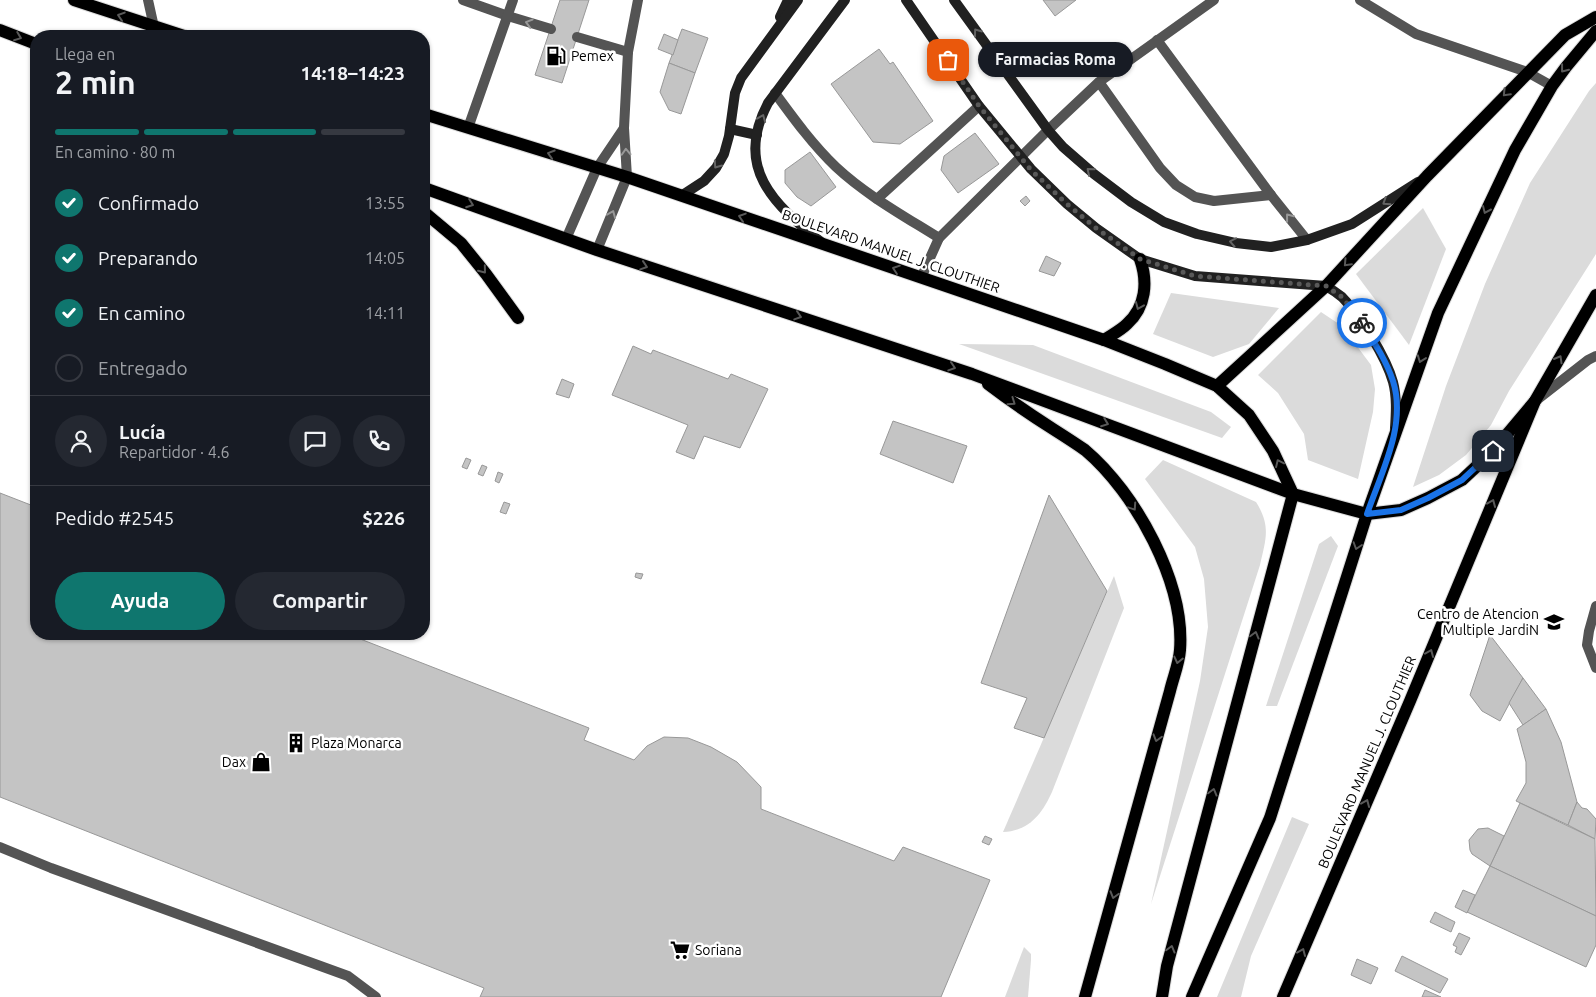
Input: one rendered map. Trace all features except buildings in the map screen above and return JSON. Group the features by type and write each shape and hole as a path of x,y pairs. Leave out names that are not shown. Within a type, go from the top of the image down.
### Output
{"main road":[{"path":"74,0 164,30"},
{"path":"765,45 788,0"},
{"path":"681,196 704,181 716,168 724,154 735,93 741,78 798,0"},
{"path":"824,244 792,219 766,188 757,166 755,146 760,120 775,93 845,0"},
{"path":"906,0 979,106 1021,158 1067,204 1096,228 1140,259 1195,276 1326,286 1342,297 1380,351 1393,382 1396,403 1395,434"},
{"path":"954,0 1048,130 1064,148 1131,202 1164,222 1197,234 1271,247 1307,240 1352,224 1427,176"},
{"path":"1217,386 1326,286 1427,176 1565,35 1596,17"},
{"path":"0,30 30,42"},
{"path":"1192,997 1270,818 1367,514 1438,313 1515,150 1552,86 1566,66 1596,31"},
{"name":"BOULEVARD MANUEL J. CLOUTHIER","path":"430,116 627,177 1104,340 1217,386 1249,415 1273,451 1293,494"},
{"path":"730,129 757,135"},
{"name":"BOULEVARD MANUEL J. CLOUTHIER","path":"430,190 597,250 972,374 1293,494 1367,514 1401,510 1462,480 1493,451 1535,401"},
{"path":"430,217 461,243 518,318"},
{"path":"1104,340 1126,325 1139,310 1144,293 1145,273 1140,259"},
{"name":"BOULEVARD MANUEL J. CLOUTHIER","path":"1283,997 1414,692 1535,401 1596,295"},
{"path":"972,374 1085,450 1117,484 1155,543 1171,584 1178,610 1180,651 1085,997"},
{"path":"1162,997 1167,966 1293,494"}],"street":[{"path":"148,0 154,27"},
{"path":"463,0 550,29"},
{"path":"468,128 513,0"},
{"path":"597,250 627,177 624,128 628,52 638,0"},
{"path":"921,278 940,238 1048,130 1099,82 1214,0"},
{"path":"1360,0 1416,34 1527,72 1552,86"},
{"path":"577,37 628,52"},
{"path":"1157,40 1271,195 1307,240"},
{"path":"1099,82 1160,168 1176,185 1195,197 1214,201 1271,195"},
{"path":"775,93 807,136 837,168 877,199 940,238"},
{"path":"877,199 979,106"},
{"path":"566,239 597,168 624,128"},
{"path":"1535,401 1588,360 1596,356"},
{"path":"1596,606 1587,646 1596,668"},
{"path":"0,847 51,868 348,976 376,997"}],"shaded area":[{"path":"1596,83 1596,254 1509,391 1491,425 1466,455 1439,475 1413,487 1446,386 1485,284 1530,183"},
{"path":"1423,208 1446,249 1409,345 1356,274"},
{"path":"1171,293 1279,308 1249,344 1213,357 1153,334"},
{"path":"1321,312 1342,326 1371,365 1375,389 1373,412 1358,479 1308,460 1304,434 1278,393 1258,375"},
{"path":"959,344 1033,345 1211,412 1231,427 1222,438"},
{"path":"1163,460 1256,502 1264,518 1266,533 1260,565 1151,904 1200,681 1208,627 1204,579 1195,547 1145,479"},
{"path":"1331,536 1338,546 1277,706 1266,706 1319,544"},
{"path":"1114,576 1124,608 1052,792 1034,820 1020,828 1003,832"},
{"path":"1292,817 1309,824 1251,956 1241,997 1217,997"},
{"path":"1024,947 1031,954 1028,997 1005,997"}],"way so far":[{"path":"948,60 979,106 1031,170 1096,228 1140,259 1195,276 1326,286 1342,297 1362,323"}],"place":[{"name":"Pemex","path":"556,56"},
{"name":"Farmacias Roma","path":"948,60"},
{"name":"Centro de Atencion Multiple JardiN","path":"1554,622"},
{"name":"Plaza Monarca","path":"296,743"},
{"name":"Dax","path":"261,762"},
{"name":"Soriana","path":"680,950"}],"route":[{"path":"1362,323 1380,351 1393,382 1396,403 1395,434 1367,514 1401,510 1428,498 1462,480 1493,451"}]}
